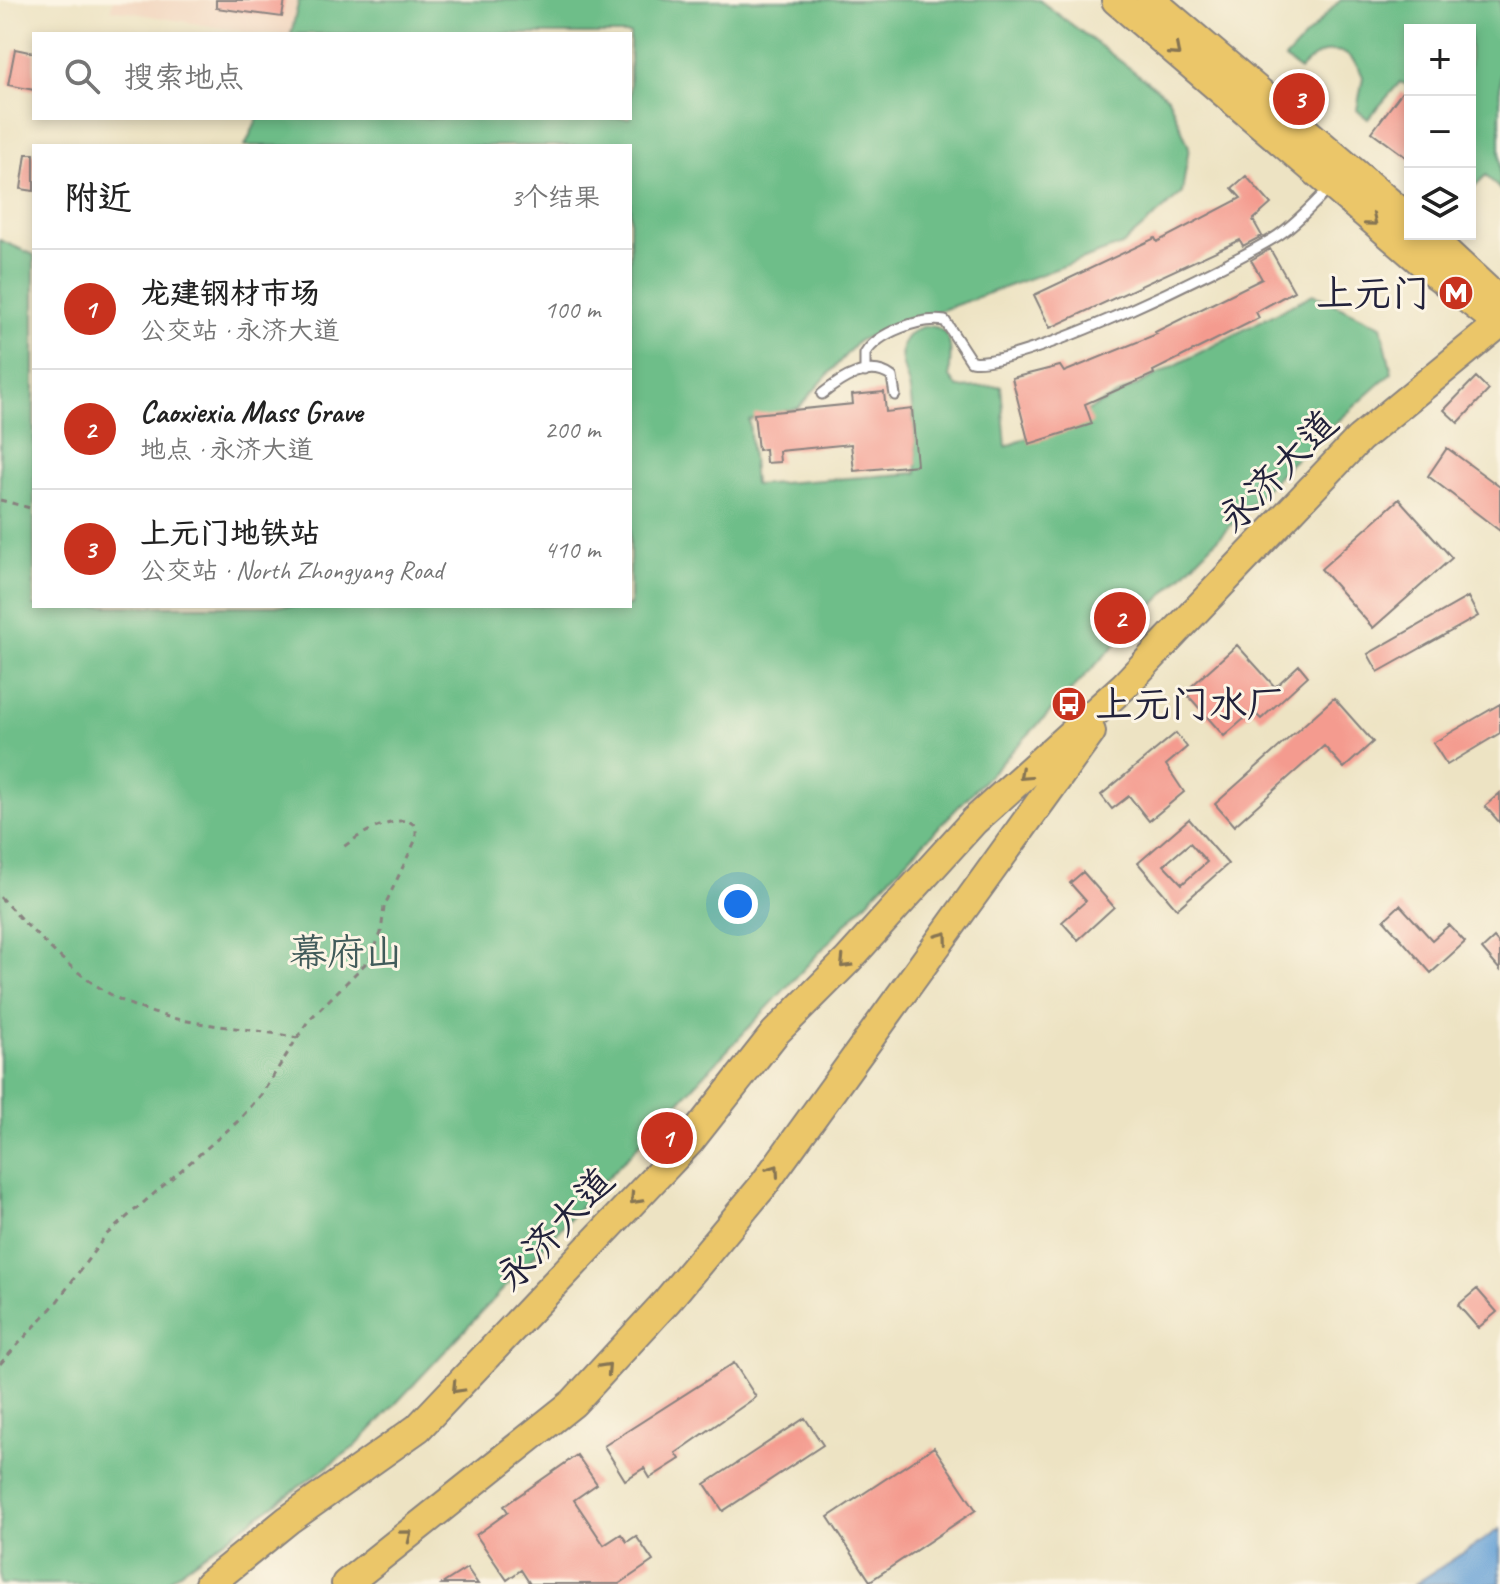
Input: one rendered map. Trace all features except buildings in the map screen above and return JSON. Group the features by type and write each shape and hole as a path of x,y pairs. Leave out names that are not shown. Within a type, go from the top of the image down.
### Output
{"main road":[{"path":"1116,0 1331,187 1498,312"},
{"path":"1151,0 1404,215"},
{"path":"1432,240 1498,312"},
{"name":"永济大道","path":"209,1584 288,1520 418,1428 689,1142 775,1033 848,960 974,821 1124,686 1359,439 1498,312"},
{"name":"永济大道","path":"346,1584 573,1403 667,1301 762,1187 1124,686"}],"lane":[{"path":"865,372 865,354 878,340 931,319 945,321 971,361 984,363 1007,358 1092,326 1277,237 1331,187"},
{"path":"822,394 843,377 884,371 892,377 895,395"}],"path":[{"path":"0,500 32,508"},
{"path":"0,1364 56,1303 106,1235 237,1122 261,1095 308,1021 370,959 381,933 384,907 416,839 416,826 407,820 387,822 365,831 342,848"},
{"path":"0,897 62,957 116,998 141,1009 179,1019 262,1029 297,1038"}],"shaded area":[{"path":"113,0 297,0 290,32 245,32 111,9"}],"green space":[{"name":"幕府山","path":"299,0 1039,0 1168,97 1189,147 1182,193 1122,245 859,340 798,408 749,420 754,485 917,473 909,386 901,353 908,336 926,326 940,329 948,338 950,377 958,388 1001,386 1006,447 1071,419 1313,294 1381,326 1392,373 1288,466 876,892 356,1446 163,1584 0,1584 0,240 32,254 32,608 632,608 632,144 246,144 257,120 632,120 632,32 291,32"},
{"path":"1340,0 1500,0 1500,190 1486,175 1476,185 1476,24 1404,24 1404,84 1400,82 1368,119 1357,110 1363,77 1350,58 1335,51 1326,52 1300,70 1285,59"}],"water":[{"path":"1500,1529 1500,1584 1415,1584"}],"place":[{"name":"上元门地铁站","path":"1299,99"},
{"name":"上元门","path":"1456,293"},
{"name":"Caoxiexia Mass Grave","path":"1120,618"},
{"name":"上元门水厂","path":"1069,704"},
{"name":"龙建钢材市场","path":"667,1138"}]}
